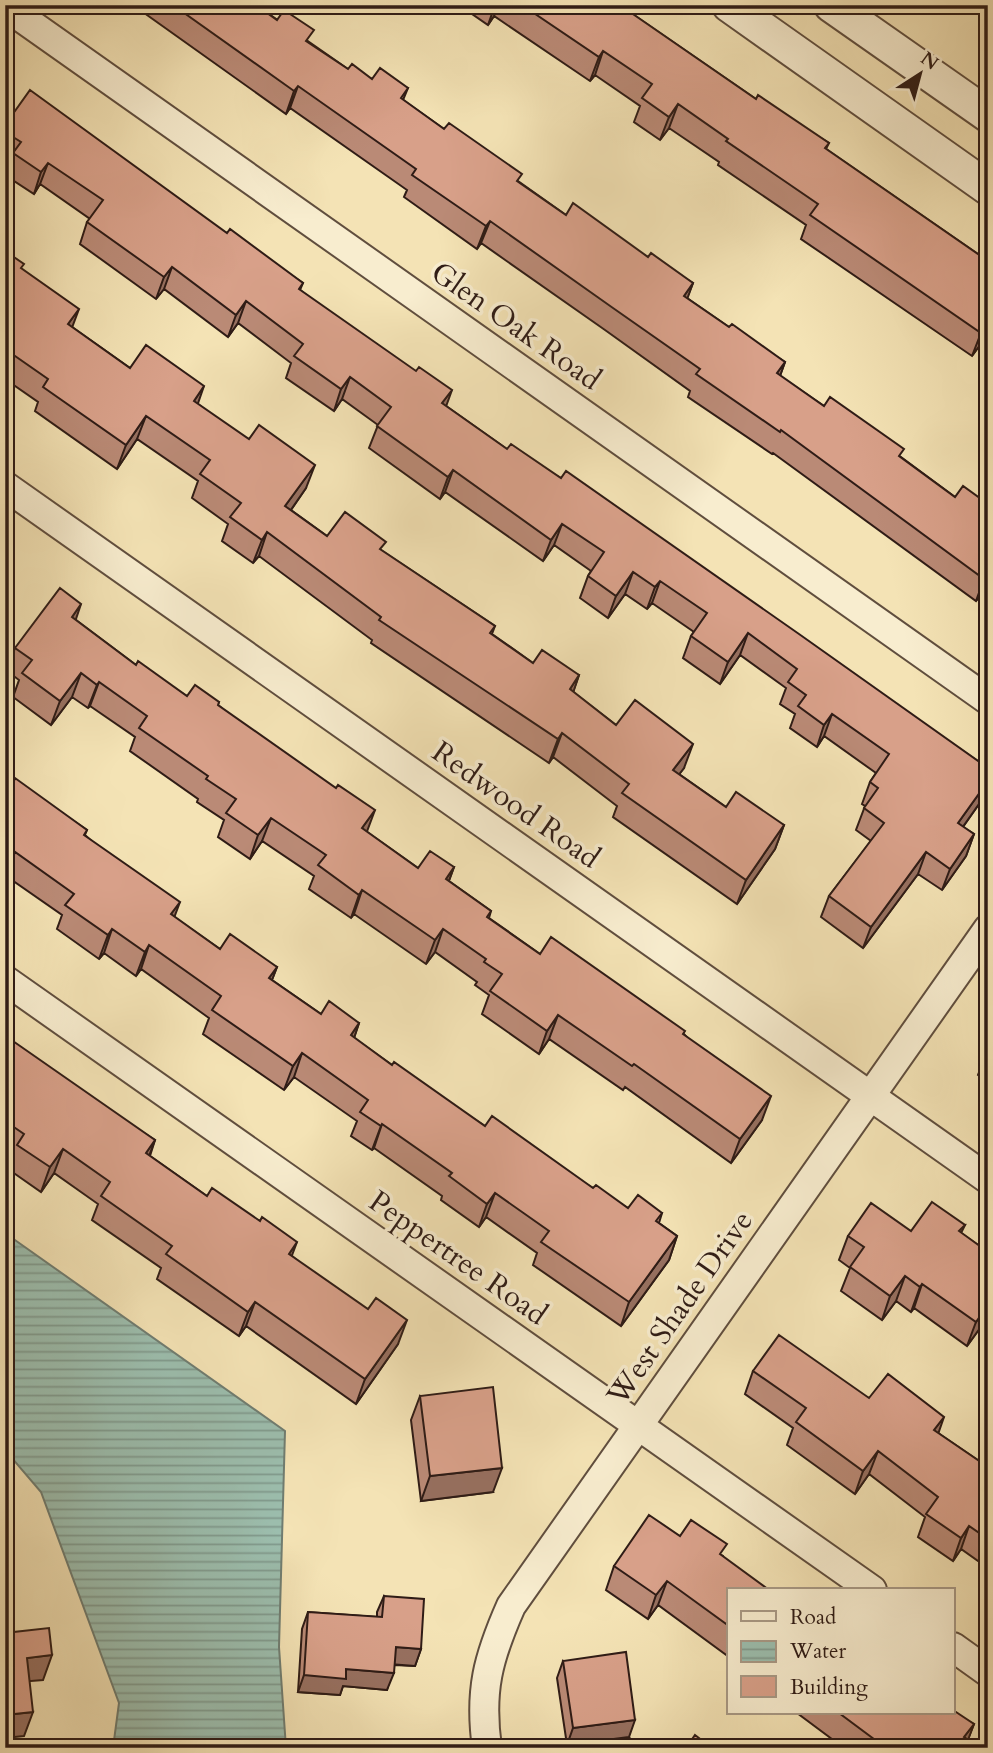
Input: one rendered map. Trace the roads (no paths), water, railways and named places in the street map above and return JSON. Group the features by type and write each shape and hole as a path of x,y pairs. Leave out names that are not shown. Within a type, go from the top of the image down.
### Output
{"street":[{"path":"729,5 988,188"},
{"path":"831,5 988,115"},
{"name":"Glen Oak Road","path":"5,6 988,700"},
{"name":"Redwood Road","path":"5,486 988,1179"},
{"name":"West Shade Drive","path":"487,1748 483,1716 486,1675 495,1643 511,1606 988,929"},
{"name":"Peppertree Road","path":"5,981 869,1588"},
{"path":"954,1648 988,1672"}],"water":[{"path":"5,1233 285,1431 279,1647 286,1748 113,1748 119,1703 41,1492 5,1450"}]}
